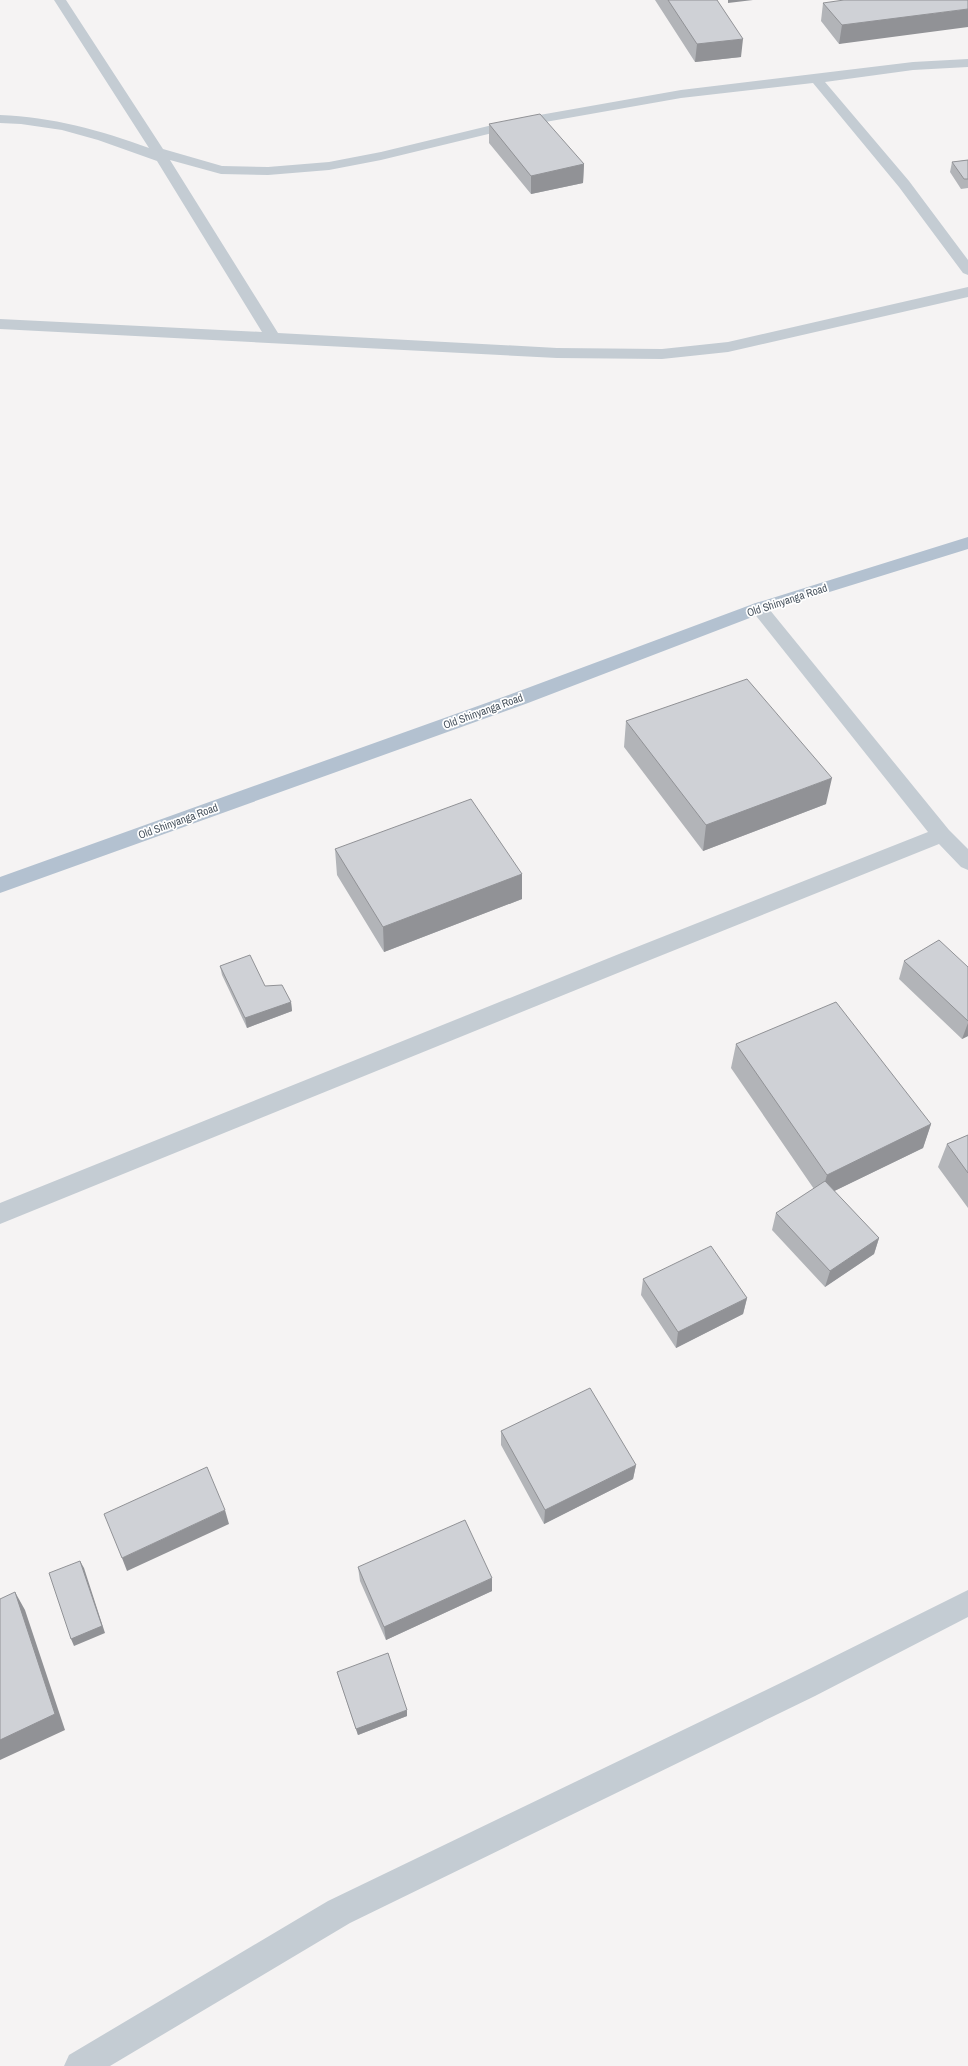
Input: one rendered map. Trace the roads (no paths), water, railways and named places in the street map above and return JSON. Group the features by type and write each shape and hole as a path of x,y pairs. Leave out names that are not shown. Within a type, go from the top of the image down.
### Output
{"main road":[{"name":"Old Shinyanga Road","path":"0,885 521,698 759,608 968,543"}],"street":[{"path":"60,0 160,155 273,336"},
{"path":"0,119 32,121 79,129 160,155 221,170 268,171 329,166 574,112 681,94 816,79 913,66 968,63"},
{"path":"816,79 904,184 968,270"},
{"path":"0,324 273,336 557,353 655,354 692,352 728,347 773,338 968,292"},
{"path":"759,608 942,835 968,862"},
{"path":"0,1214 612,966 942,835"},
{"path":"80,2066 339,1912 805,1686 968,1603"}]}
